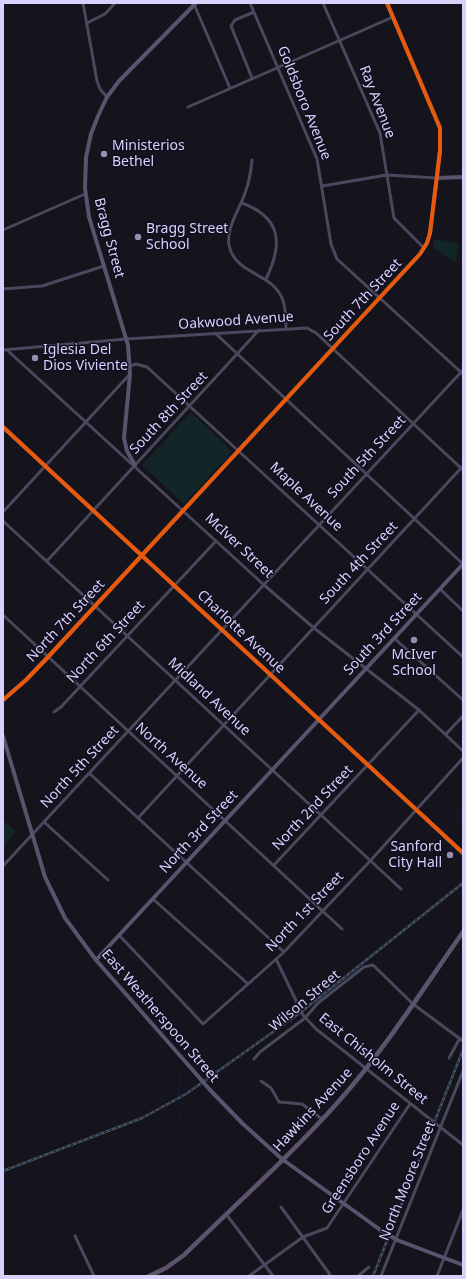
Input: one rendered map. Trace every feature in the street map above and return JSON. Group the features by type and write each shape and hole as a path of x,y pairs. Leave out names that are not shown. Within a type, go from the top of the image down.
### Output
{"main road":[{"name":"Hawkins Avenue","path":"150,1276 156,1275 184,1255 322,1119 366,1068 463,932"}],"street":[{"path":"83,3 97,81 100,89 107,97"},
{"path":"87,23 105,14 115,3"},
{"name":"Goldsboro Avenue","path":"250,3 313,150 322,186 334,254 343,265 462,372"},
{"name":"Ray Avenue","path":"324,3 380,133 394,218 424,248"},
{"name":"South 7th Street","path":"142,555 424,248 430,233 441,140 440,128 387,3"},
{"path":"195,4 230,88"},
{"name":"Bragg Street","path":"135,465 128,451 124,438 130,374 126,339 90,217 85,194 85,168 91,134 107,97 125,73 195,4"},
{"path":"252,78 231,26 235,20 254,12"},
{"path":"188,107 278,66 393,17"},
{"path":"252,160 249,180 242,203 230,229 229,236 231,251 236,262 247,271 266,279 278,291 282,298 286,315 286,328"},
{"path":"322,186 387,175 437,178 463,176"},
{"path":"3,230 85,194"},
{"path":"242,203 261,212 275,231 278,246 266,279"},
{"path":"3,289 42,286 104,266"},
{"name":"Oakwood Avenue","path":"3,350 126,339 286,328 301,327 311,329 412,424 462,468"},
{"name":"South 8th Street","path":"47,561 191,406 259,330"},
{"path":"215,333 463,564"},
{"name":"McIver Street","path":"7,350 135,465 264,585 314,628 419,710 463,751"},
{"name":"Maple Avenue","path":"130,366 136,364 147,367 463,657"},
{"name":"South 5th Street","path":"222,629 462,372"},
{"path":"3,512 130,374"},
{"name":"Charlotte Avenue","path":"3,427 463,853"},
{"name":"South 4th Street","path":"138,818 462,468"},
{"name":"Midland Avenue","path":"3,521 401,889"},
{"name":"North 6th Street","path":"54,712 216,541"},
{"name":"North 7th Street","path":"3,700 26,680 142,555"},
{"name":"South 3rd Street","path":"319,720 463,564"},
{"path":"440,589 463,610"},
{"name":"North Avenue","path":"3,615 342,929"},
{"name":"North 5th Street","path":"3,866 222,629"},
{"path":"394,638 463,700"},
{"name":"North 2nd Street","path":"274,865 419,710"},
{"path":"446,734 463,716"},
{"name":"North 3rd Street","path":"96,960 319,720"},
{"name":"East Weatherspoon Street","path":"3,736 45,877 73,930 96,960 210,1090 243,1124 282,1159 397,1240 463,1265"},
{"name":"North 1st Street","path":"119,936 203,1024 247,982 284,952 371,860 463,758"},
{"path":"89,773 284,952"},
{"path":"44,822 108,880"},
{"path":"153,899 247,982"},
{"name":"East Chisholm Street","path":"276,959 305,1018 410,1104 463,1145"},
{"name":"Wilson Street","path":"254,1059 265,1048 305,1018 318,1003 364,967 373,965 413,1004"},
{"path":"413,1004 463,1041"},
{"path":"449,1058 460,1038"},
{"name":"North Moore Street","path":"382,1276 463,1071"},
{"path":"261,1081 271,1088 279,1102 302,1104 322,1119"},
{"name":"Greensboro Avenue","path":"249,1276 303,1237 327,1228 410,1104"},
{"path":"281,1207 331,1276"},
{"path":"436,1276 463,1210"},
{"path":"226,1214 273,1276"},
{"path":"75,1236 94,1276"},
{"path":"358,1276 369,1268"}],"green space":[{"path":"434,239 459,243 456,263 433,247"},
{"path":"191,412 225,444 231,453 184,504 142,465"},
{"path":"3,820 16,831 3,847"}],"waterway":[{"path":"446,828 463,811"},
{"path":"397,882 437,837"},
{"path":"284,971 301,963 313,960 326,951 393,886"},
{"path":"199,1060 232,1008 248,992 281,973"},
{"path":"163,1008 164,1013 200,1056"},
{"path":"3,1184 50,1178 142,1148 169,1133 180,1119 182,1104 178,1093 181,1073 184,1068"}],"railway":[{"path":"3,1171 142,1118 186,1094 301,1012 463,883"},
{"path":"373,1276 463,1050"}],"cycle path":[{"path":"3,700 26,680 48,657 420,254 427,243 430,233 440,151 440,128 387,3"},
{"path":"3,427 463,853"}],"place":[{"name":"Ministerios Bethel","path":"104,154"},
{"name":"Bragg Street School","path":"138,237"},
{"name":"Iglesia Del Dios Viviente","path":"35,358"},
{"name":"McIver School","path":"414,640"},
{"name":"Sanford City Hall","path":"450,855"}]}
